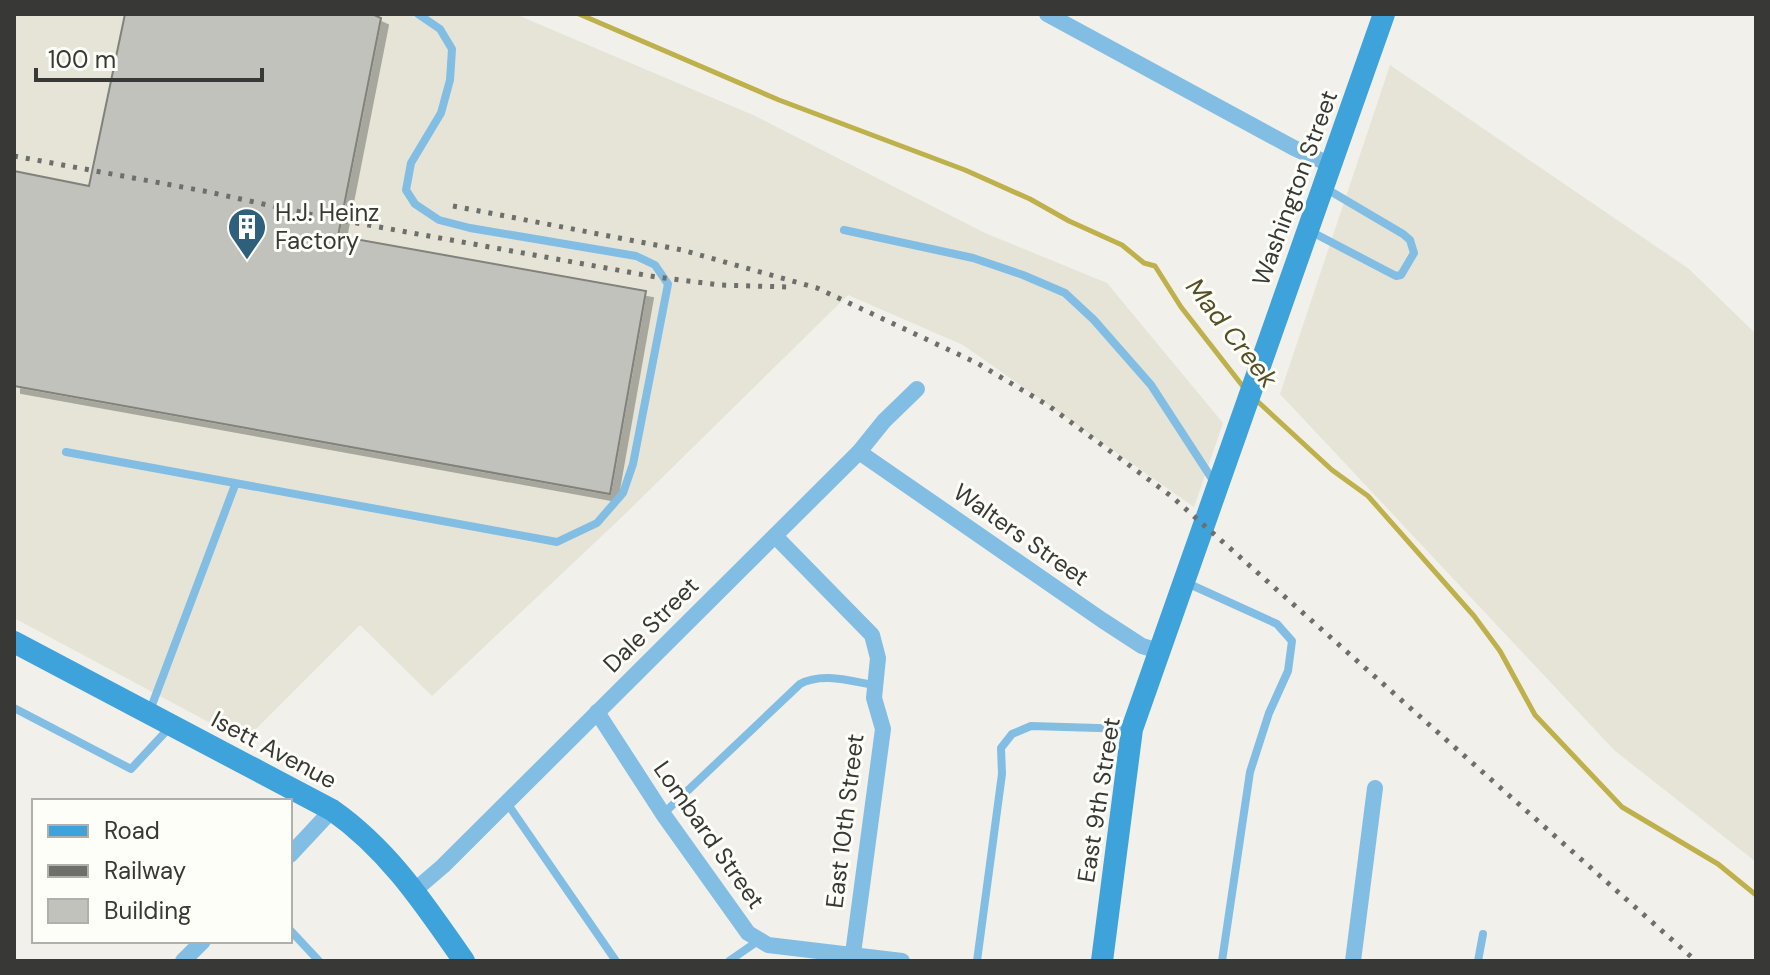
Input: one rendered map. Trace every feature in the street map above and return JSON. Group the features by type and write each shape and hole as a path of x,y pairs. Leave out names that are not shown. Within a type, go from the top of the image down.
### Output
{"main road":[{"name":"Washington Street","path":"1159,651 1384,14"},
{"name":"Isett Avenue","path":"14,642 332,810 357,827 389,858 415,890 464,961"},
{"name":"East 9th Street","path":"1102,961 1132,729 1159,651"}],"street":[{"path":"1047,14 1331,165"},
{"name":"Dale Street","path":"415,890 775,536 917,389"},
{"name":"Walters Street","path":"859,452 1102,620 1142,646 1159,651"},
{"name":"East 10th Street","path":"775,536 872,635 878,658 874,685 876,711 883,729 853,958"},
{"name":"Lombard Street","path":"597,712 663,814 748,933 768,945 853,958 902,961"},
{"path":"1353,961 1375,788"},
{"path":"292,853 332,810"},
{"path":"183,961 201,943"}],"lane":[{"path":"66,452 557,542 597,523 623,493 633,464 668,284 655,265 636,256 470,228 439,220 415,204 406,190 411,163 441,113 450,80 452,49 440,29 418,14"},
{"path":"1308,230 1396,276 1401,275 1414,253 1410,240 1403,234 1323,186"},
{"path":"844,230 973,258 1065,293 1094,320 1151,385 1216,486"},
{"path":"148,714 235,485"},
{"path":"1183,581 1277,624 1292,641 1288,671 1269,713 1250,772 1222,961"},
{"path":"663,814 800,684 810,679 828,678 874,685"},
{"path":"14,708 131,769 171,726"},
{"path":"977,961 1002,774 1001,748 1012,734 1031,726 1132,729"},
{"path":"506,803 616,961"},
{"path":"292,932 319,961"},
{"path":"1478,961 1483,934"},
{"path":"729,961 758,941"}],"shaded area":[{"path":"14,14 515,14 753,115 985,233 1107,283 1223,423 1194,507 963,345 848,295 623,516 432,696 360,625 244,741 14,618"},
{"path":"1390,65 1689,269 1756,334 1756,862 1614,750 1280,394"}],"building":[{"name":"H.J. Heinz Factory","path":"125,14 372,14 381,18 338,236 646,291 610,494 14,386 14,171 89,186"}],"waterway":[{"name":"Mad Creek","path":"579,14 779,100 965,170 1122,245 1144,263 1155,266 1181,307 1245,389"},
{"name":"Mad Creek","path":"1255,399 1332,470 1368,496 1474,616 1500,651 1535,715 1622,807 1718,864 1756,895"}],"railway":[{"path":"14,156 204,191 318,216 656,277 720,285 787,287"},
{"path":"453,206 682,250 817,288 977,363 1049,406 1171,496 1696,961"}],"place":[{"name":"H.J. Heinz Factory","path":"247,261"}]}
